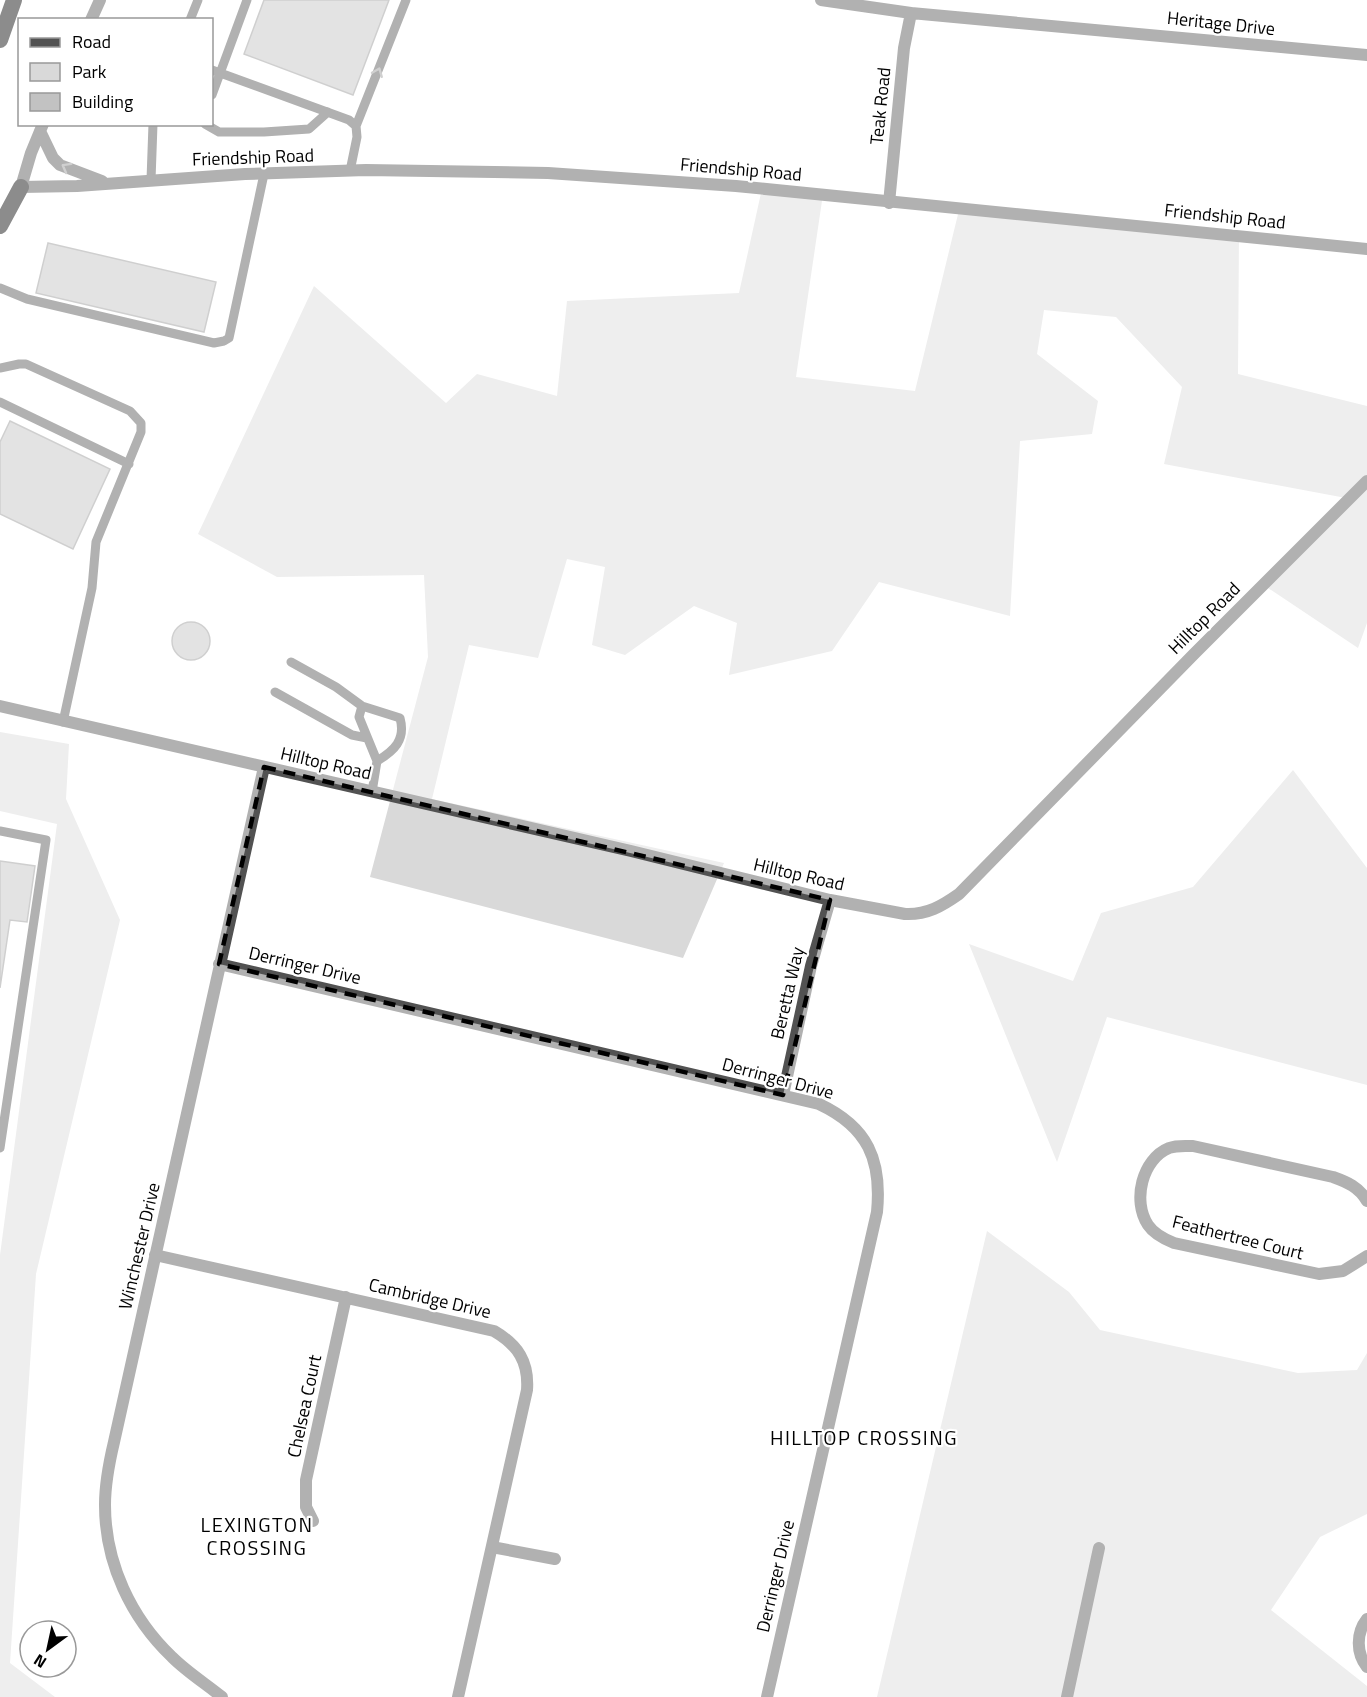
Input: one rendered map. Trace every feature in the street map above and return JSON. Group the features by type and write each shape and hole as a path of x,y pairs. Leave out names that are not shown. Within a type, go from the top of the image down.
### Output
{"highway":[{"path":"0,40 14,0"},
{"path":"0,226 21,187"}],"street":[{"path":"92,18 100,0"},
{"name":"Heritage Drive","path":"821,0 911,13 1367,55"},
{"name":"Teak Road","path":"889,203 904,48 911,13"},
{"path":"21,187 41,128"},
{"name":"Friendship Road","path":"41,128 53,158 60,165 109,183"},
{"name":"Friendship Road","path":"21,187 350,171 566,174 736,186 1367,249"},
{"name":"Hilltop Road","path":"0,706 631,850 830,900 916,914 940,907 959,894 1367,481"},
{"name":"Winchester Drive","path":"222,1697 174,1660 143,1625 130,1604 111,1555 105,1506 106,1481 264,767"},
{"name":"Beretta Way","path":"783,1095 811,966 830,900"},
{"name":"Derringer Drive","path":"219,964 819,1104 837,1112 856,1128 871,1152 877,1172 879,1191 877,1212 767,1697"},
{"name":"Feathertree Court","path":"1367,1201 1357,1188 1333,1177 1193,1146 1178,1146 1158,1155 1149,1165 1144,1175 1140,1203 1143,1216 1152,1230 1174,1243 1319,1274 1343,1271 1367,1256"},
{"name":"Cambridge Drive","path":"155,1255 494,1331 506,1338 519,1351 527,1371 527,1390 458,1697"},
{"name":"Chelsea Court","path":"313,1521 306,1507 306,1480 346,1297"},
{"path":"492,1547 555,1559"},
{"path":"1067,1697 1099,1548"},
{"path":"1367,1619 1359,1633 1358,1645 1367,1667"}],"lane":[{"path":"191,18 198,0"},
{"path":"213,88 216,72 246,0"},
{"path":"350,171 357,137 356,126 406,0"},
{"path":"216,72 350,120 356,126"},
{"path":"208,126 219,132 309,129 328,112"},
{"path":"151,180 153,126"},
{"path":"0,288 27,299 214,343 224,341 229,338 264,174"},
{"path":"0,368 26,364 130,411 141,423 141,432 129,464 96,542 92,588 63,722"},
{"path":"0,402 129,464"},
{"path":"291,662 336,687 362,706 400,718 403,728 398,744 390,754 377,761"},
{"path":"275,692 352,735 367,738"},
{"path":"362,706 359,717 377,761 372,792"},
{"path":"0,831 46,840 0,1148"}],"highlighted area":[{"path":"264,767 830,900 783,1095 219,964"}],"green space":[{"path":"763,184 823,194 796,377 915,391 960,206 1239,233 1238,374 1367,406 1367,623 1358,648 1262,584 1346,498 1164,464 1182,387 1116,317 1044,310 1037,354 1098,401 1092,434 1020,441 1010,616 879,582 832,651 729,675 737,623 694,606 625,655 592,645 605,567 567,559 538,658 469,645 432,799 724,863 683,958 370,877 428,657 424,575 277,577 198,534 314,286 446,403 477,374 557,396 567,301 739,293"},
{"path":"0,732 69,744 66,799 120,920 36,1274 10,1663 18,1669 18,1679 31,1679 55,1697 0,1697 0,1255 57,824 0,811"},
{"path":"1293,770 1367,868 1367,1085 1107,1017 1057,1162 969,944 1073,981 1101,913 1193,887"},
{"path":"987,1231 1069,1292 1100,1330 1298,1373 1357,1370 1367,1353 1367,1514 1320,1537 1271,1610 1367,1686 1367,1697 877,1697"}],"building":[{"path":"264,0 389,0 353,95 244,54"},
{"path":"48,243 216,282 204,332 36,293"},
{"path":"10,421 110,469 73,549 0,514 0,442"},
{"path":"191,622 198,623 204,628 209,634 209,648 204,654 198,659 191,660 184,659 178,654 173,648 172,641 173,634 178,628 184,623"},
{"path":"0,861 35,866 27,922 10,920 0,988"}],"district":[{"name":"HILLTOP CROSSING","path":"864,1437"},
{"name":"LEXINGTON CROSSING","path":"257,1536"}]}
